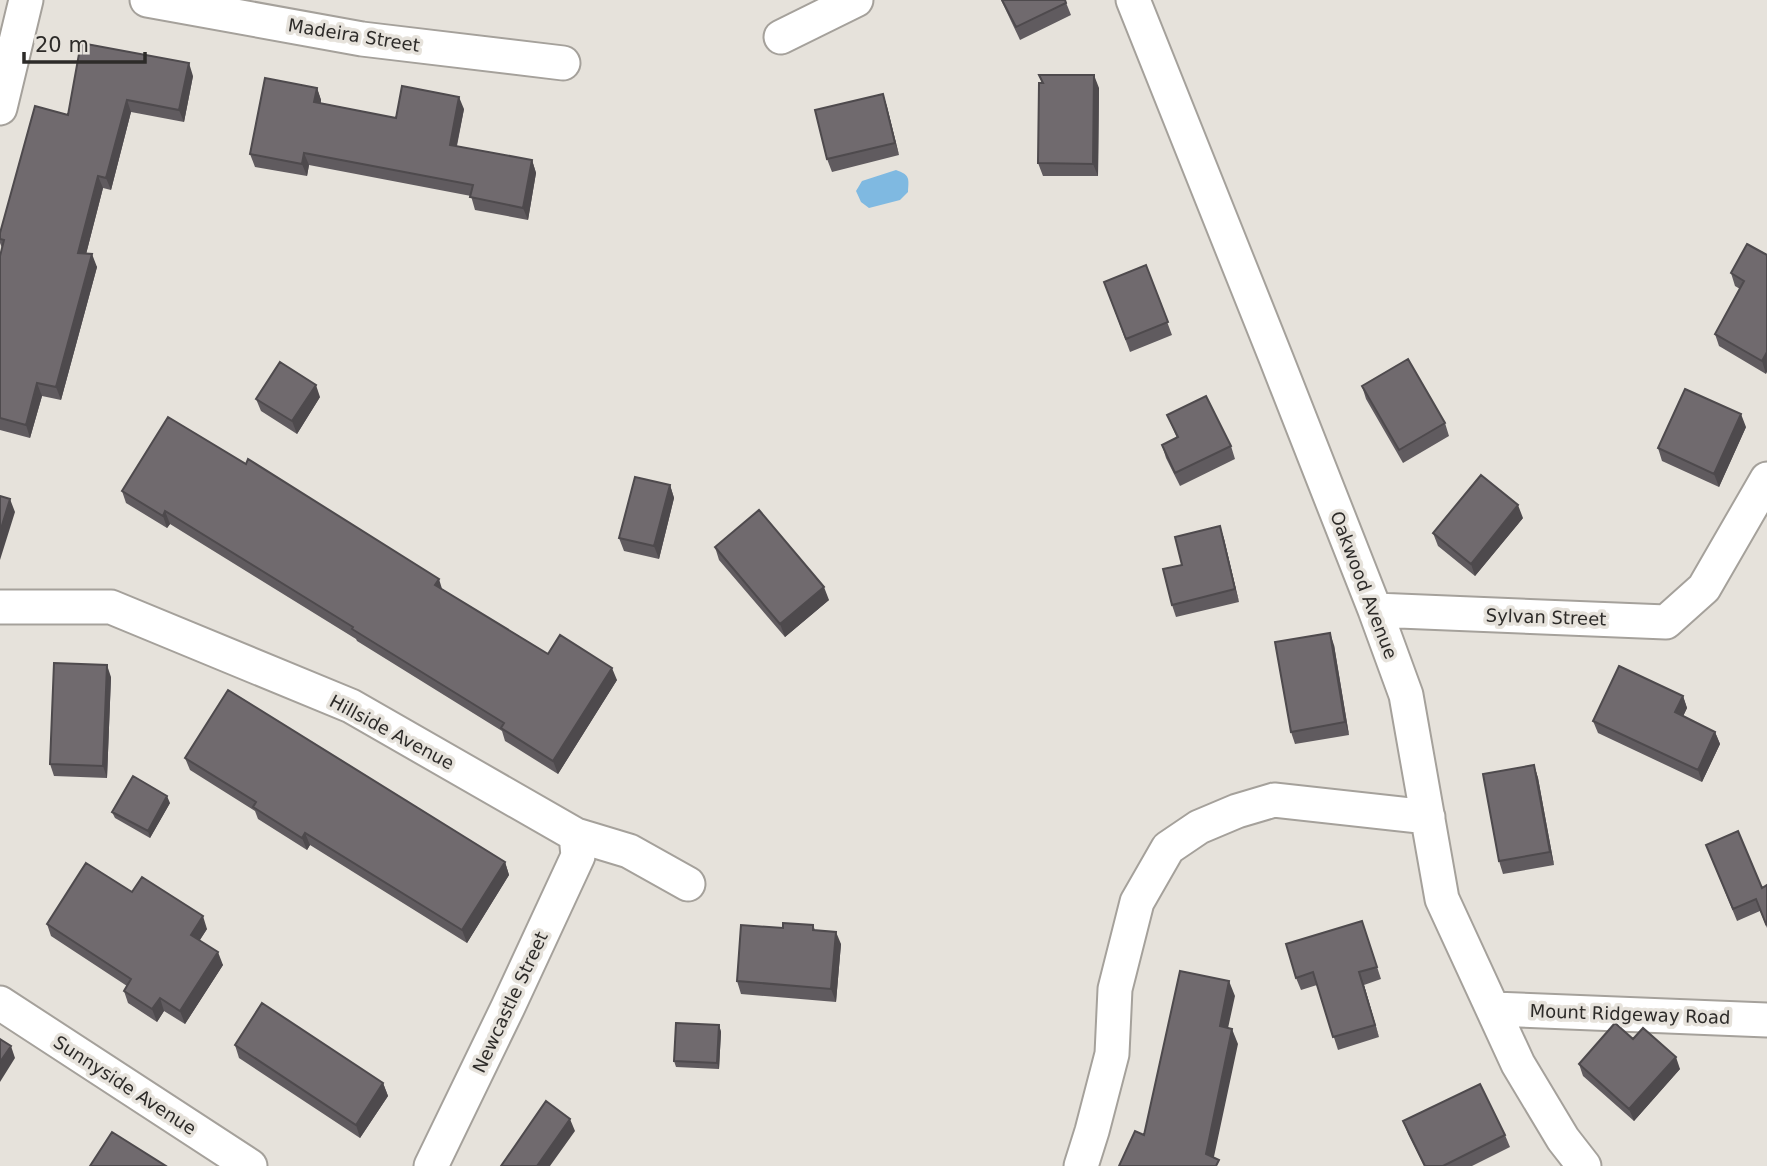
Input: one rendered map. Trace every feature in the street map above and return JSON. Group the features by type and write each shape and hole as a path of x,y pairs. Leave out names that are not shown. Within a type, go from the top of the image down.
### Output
{"street":[{"path":"0,108 26,0"},
{"name":"Madeira Street","path":"147,0 362,39 563,63"},
{"path":"781,37 856,0"},
{"name":"Oakwood Avenue","path":"1133,0 1375,610 1406,695 1442,899 1518,1064 1563,1139 1584,1166"},
{"name":"Sylvan Street","path":"1375,610 1666,622 1704,588 1767,479"},
{"name":"Hillside Avenue","path":"0,607 111,607 351,706 576,835 629,851 688,884"},
{"path":"1081,1166 1112,1054 1115,989 1137,902 1168,848 1199,827 1237,811 1274,800 1428,817"},
{"name":"Newcastle Street","path":"430,1166 578,856 576,835"},
{"name":"Sunnyside Avenue","path":"0,1003 250,1166"},
{"name":"Mount Ridgeway Road","path":"1493,1009 1767,1020"}],"water":[{"path":"896,170 906,175 908,180 908,192 900,200 869,208 861,202 856,191 862,181"}],"building":[{"path":"1002,0 1065,0 1066,3 1016,27"},
{"path":"81,43 189,63 179,110 127,100 106,178 98,176 78,253 92,254 56,387 37,383 26,425 0,418 0,256 4,240 0,239 0,233 35,106 68,115"},
{"path":"1039,75 1094,75 1093,164 1038,163 1039,83 1043,83"},
{"path":"265,78 317,88 314,102 396,118 402,86 459,97 450,145 532,160 523,208 470,197 473,185 304,153 302,164 250,154"},
{"path":"883,94 895,143 827,159 815,110"},
{"path":"1747,244 1767,255 1767,352 1762,361 1715,334 1744,281 1731,273"},
{"path":"1146,265 1168,322 1126,339 1104,282"},
{"path":"1408,359 1445,423 1399,450 1362,386"},
{"path":"280,362 316,385 292,421 256,399"},
{"path":"1685,389 1741,414 1714,474 1658,448"},
{"path":"1206,396 1231,446 1175,473 1162,445 1178,437 1167,415"},
{"path":"168,417 246,464 248,459 439,579 435,585 548,654 560,635 612,668 553,761 501,728 504,723 352,629 353,627 165,511 163,516 122,491"},
{"path":"1481,475 1518,505 1471,564 1433,533"},
{"path":"635,477 670,485 654,546 619,538"},
{"path":"0,496 10,499 0,532"},
{"path":"759,510 824,587 780,624 715,547"},
{"path":"1220,526 1235,589 1172,605 1163,569 1182,565 1175,537"},
{"path":"1330,633 1345,722 1291,732 1275,642"},
{"path":"54,663 107,665 103,766 50,764"},
{"path":"1619,666 1683,696 1675,712 1715,732 1698,770 1593,721"},
{"path":"228,690 505,862 462,930 305,833 302,838 253,807 256,802 185,758"},
{"path":"1534,765 1550,852 1499,861 1483,774"},
{"path":"133,776 167,796 148,831 112,812"},
{"path":"1738,831 1762,888 1767,885 1766,924 1756,899 1733,909 1706,845"},
{"path":"86,863 132,892 142,877 203,916 191,935 218,952 180,1011 160,998 152,1009 124,991 131,979 47,924"},
{"path":"1362,921 1377,967 1359,972 1375,1025 1333,1037 1313,972 1296,978 1286,944"},
{"path":"783,923 813,925 813,930 836,932 831,989 737,981 741,925 783,928"},
{"path":"1180,971 1229,981 1220,1026 1232,1029 1206,1154 1219,1160 1216,1166 1119,1166 1135,1131 1144,1135"},
{"path":"262,1003 383,1083 356,1125 235,1045"},
{"path":"676,1023 719,1025 717,1063 674,1061"},
{"path":"1615,1023 1633,1039 1643,1028 1676,1057 1629,1109 1579,1064"},
{"path":"0,1039 11,1046 0,1062"},
{"path":"1480,1084 1505,1135 1443,1166 1425,1166 1403,1121"},
{"path":"546,1101 570,1119 537,1166 501,1166"},
{"path":"112,1132 166,1166 90,1166"}]}
